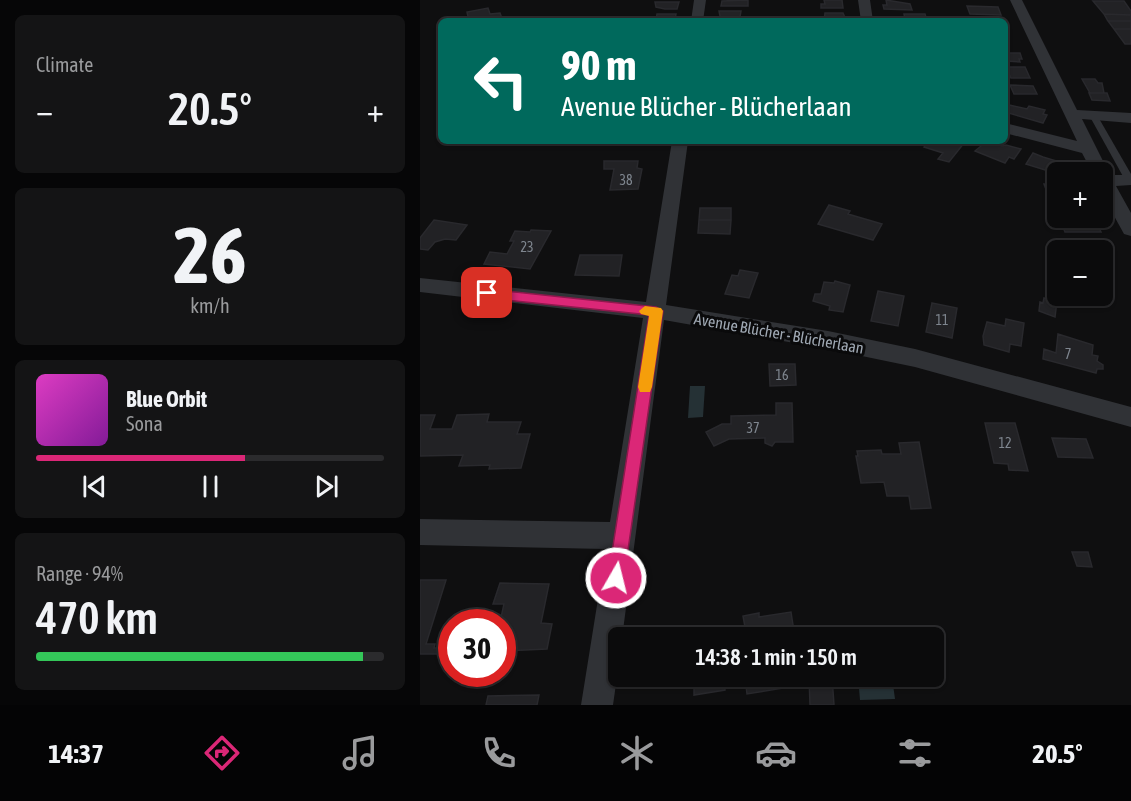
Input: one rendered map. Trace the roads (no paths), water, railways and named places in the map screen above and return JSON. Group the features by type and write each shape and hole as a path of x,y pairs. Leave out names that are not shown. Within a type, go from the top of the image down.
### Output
{"street":[{"path":"697,18 699,0"},
{"path":"864,0 867,18"},
{"path":"1016,0 1095,162"},
{"path":"1071,114 1131,117"},
{"path":"1008,129 1087,149"},
{"path":"597,705 680,144"},
{"path":"1113,177 1130,180"},
{"path":"1113,196 1131,231"},
{"name":"Avenue Blücher - Blücherlaan","path":"420,285 656,311 828,340 915,358 1131,417"},
{"path":"420,532 623,536"}],"lane":[{"path":"1093,115 1130,180"}]}
